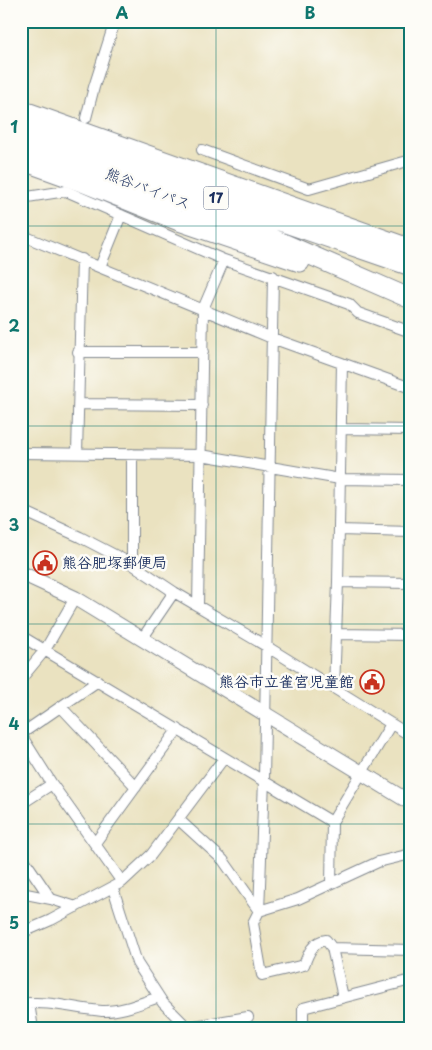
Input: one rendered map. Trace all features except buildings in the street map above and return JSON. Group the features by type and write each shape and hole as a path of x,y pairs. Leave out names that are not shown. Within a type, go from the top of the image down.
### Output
{"highway":[{"name":"17","path":"21,110 411,249"},
{"name":"熊谷バイパス","path":"21,127 280,221 411,266"},
{"name":"熊谷バイパス","path":"21,140 228,219 411,299"},
{"name":"17","path":"21,160 216,234 383,288"}],"street":[{"path":"86,118 115,21"},
{"path":"202,150 309,190 411,160"},
{"path":"21,198 66,190 224,260 349,304 358,313 411,332"},
{"path":"100,266 121,216"},
{"path":"21,235 272,338 411,388"},
{"path":"77,453 79,404 78,352 82,259"},
{"path":"198,606 203,309 224,260"},
{"path":"273,276 264,780 259,911 253,923 262,975 304,965 309,951 321,940 326,940 332,948 343,997"},
{"path":"78,352 203,352"},
{"path":"334,688 337,634 342,363"},
{"path":"79,404 202,405"},
{"path":"342,429 411,430"},
{"path":"21,453 201,455 340,478 411,480"},
{"path":"132,454 132,564"},
{"path":"21,510 80,536 132,564 174,592 266,646 411,736"},
{"path":"339,530 411,532"},
{"path":"21,573 75,598 411,804"},
{"path":"338,582 411,583"},
{"path":"142,639 174,592"},
{"path":"21,679 46,650 75,598"},
{"path":"337,634 411,635"},
{"path":"21,636 332,822"},
{"path":"98,681 21,735 52,784 95,843 117,885 137,962 163,1003 184,1028 248,1017"},
{"path":"62,707 136,786"},
{"path":"331,884 332,822 391,724"},
{"path":"95,843 178,729"},
{"path":"21,933 51,920 117,885 152,854 224,758"},
{"path":"21,804 52,784"},
{"path":"178,819 223,860 259,911"},
{"path":"21,854 51,899"},
{"path":"259,911 298,899 378,862 411,854"},
{"path":"21,893 51,899 76,907"},
{"path":"332,948 411,950"},
{"path":"304,1029 303,1008 411,980"},
{"path":"33,1029 25,1003 48,1003 104,1011 132,1006 159,997"},
{"path":"403,1029 411,1027"}],"place":[{"name":"熊谷肥塚郵便局","path":"45,563"},
{"name":"熊谷市立雀宮児童館","path":"372,682"}]}
